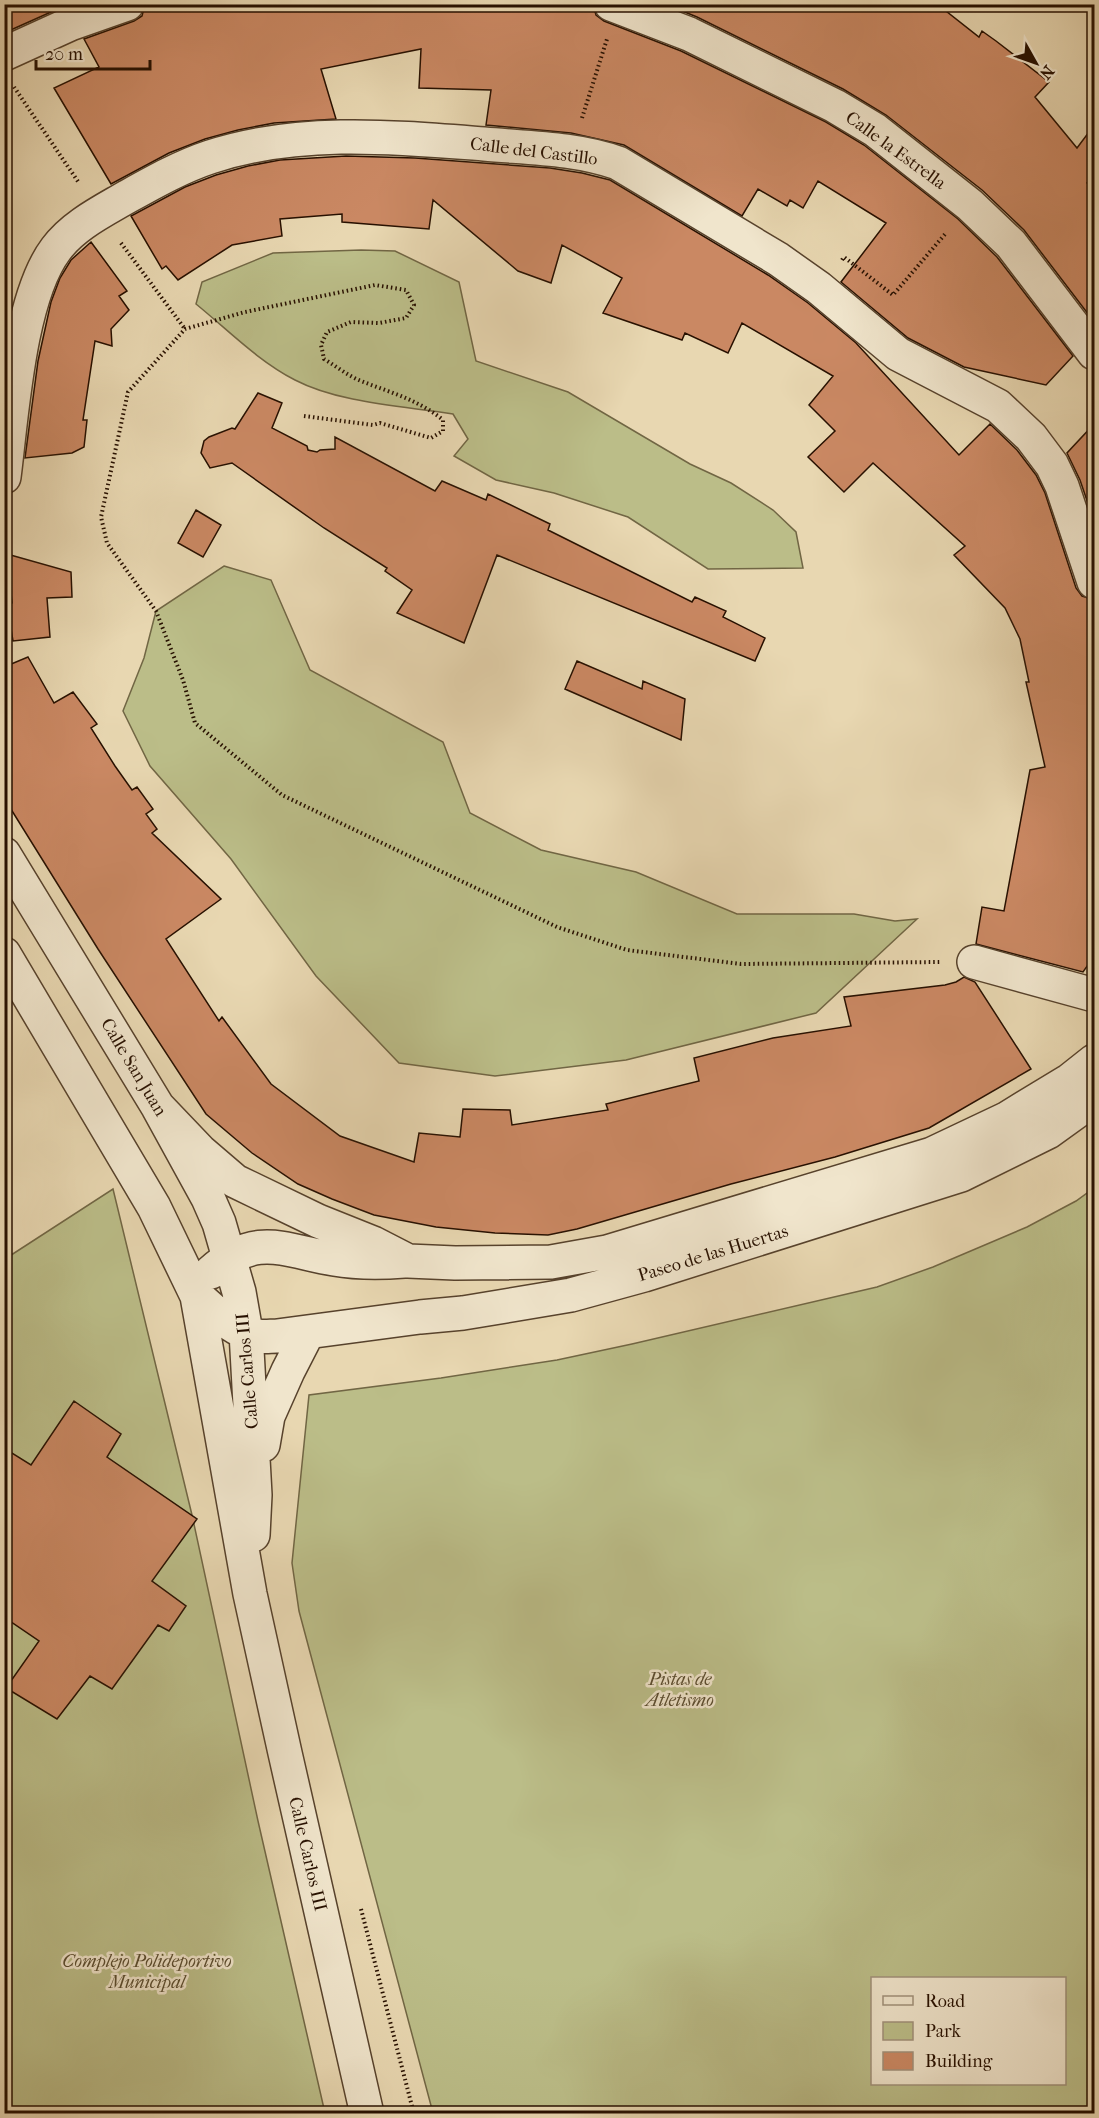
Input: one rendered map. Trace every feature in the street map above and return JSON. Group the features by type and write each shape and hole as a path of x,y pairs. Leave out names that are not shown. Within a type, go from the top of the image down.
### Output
{"street":[{"path":"8,69 70,24 127,4"},
{"name":"Calle la Estrella","path":"615,6 689,34 855,117 884,137 970,205 1011,244 1095,353"},
{"name":"Calle del Castillo","path":"4,477 21,355 39,278 65,238 99,213 148,185 198,162 256,145 276,142 393,138 572,153 589,155 618,164 778,259 819,288 898,354 998,406 1031,437 1052,465 1062,486 1095,582"},
{"name":"Calle San Juan","path":"4,854 158,1107 208,1198 219,1223 239,1292"},
{"path":"4,954 154,1207 197,1296"},
{"path":"974,962 1095,995"},
{"name":"Paseo de las Huertas","path":"1095,1061 1070,1080 1006,1119 932,1154 608,1252 551,1262 364,1262 334,1259 272,1246 248,1250 230,1259 209,1274 197,1296 225,1321 258,1336 308,1334 420,1317 463,1313 571,1295 644,1275 961,1175 1048,1132 1095,1099"},
{"name":"Paseo de las Huertas","path":"158,1107 200,1151 235,1181 408,1261"},
{"name":"Calle Carlos III","path":"239,1292 246,1332 255,1495 250,1594"},
{"name":"Calle Carlos III","path":"197,1296 250,1594 367,2114"},
{"path":"255,1495 268,1416 308,1334"}],"path":[{"path":"572,153 615,6"},
{"path":"8,69 99,213 185,329"},
{"path":"819,288 844,257 893,296 970,205"},
{"path":"304,416 373,425 380,423 431,438 443,432 443,420 432,411 393,392 358,381 324,359 321,345 327,332 351,322 379,323 406,318 414,305 406,290 375,285 245,312 185,329 128,392 101,517 107,543 156,611 183,680 195,723 282,795 557,927 627,950 741,964 974,962"},
{"path":"359,1905 414,2114"}],"green space":[{"path":"395,251 459,282 476,361 568,392 690,464 731,483 773,510 796,532 803,568 708,569 628,517 554,493 496,480 454,456 468,439 453,414 372,403 312,388 268,364 196,304 202,282 273,253"},
{"path":"224,566 271,580 310,670 443,742 470,813 541,850 636,872 737,914 854,914 895,921 917,919 816,1013 626,1060 495,1076 399,1063 316,976 231,859 150,766 123,711 144,658 156,611"},
{"name":"Pistas de Atletismo","path":"1094,1188 1094,2113 433,2113 299,1611 292,1563 309,1395 557,1360 877,1287 933,1267 1027,1227 1076,1201"},
{"name":"Complejo Polideportivo Municipal","path":"113,1189 192,1515 258,1821 325,2113 5,2114 5,1259"}],"building":[{"path":"4,4 69,4 4,33"},
{"path":"145,4 593,4 596,15 604,21 681,51 826,122 864,145 958,219 997,257 1073,356 1046,385 964,367 908,338 841,282 886,223 818,181 803,208 790,200 787,206 758,189 742,216 624,145 571,133 486,125 491,90 419,88 421,49 321,69 336,119 274,123 205,139 169,153 111,184 54,88 99,67 84,39 134,21 142,16"},
{"path":"665,4 937,4 979,37 982,31 996,41 1049,82 1035,97 1077,148 1095,124 1095,174 1087,183 1095,189 1095,323 1024,230 982,190 886,115 843,89 697,17"},
{"path":"346,156 415,158 550,168 610,180 768,275 808,303 856,343 959,455 990,424 1017,450 1036,475 1045,493 1076,588 1082,596 1095,600 1095,955 1083,972 976,944 982,907 1004,911 1030,770 1045,767 1026,682 1029,682 1020,639 1005,608 954,555 965,546 873,463 844,492 808,457 835,431 809,405 833,376 742,323 728,353 685,333 682,340 603,313 622,278 562,245 551,283 518,271 433,200 429,229 342,222 342,214 280,219 282,236 232,245 178,280 166,266 162,269 131,216 185,187 248,166 280,160"},
{"path":"91,242 127,291 119,296 129,310 111,329 112,346 95,341 83,420 87,420 84,447 72,453 25,458 38,361 51,302 60,278 71,260"},
{"path":"258,393 282,403 272,428 307,446 308,450 317,452 335,449 335,437 435,491 442,481 486,500 488,494 550,524 548,530 692,602 695,597 726,611 723,617 765,638 755,661 497,555 464,643 397,613 412,590 385,571 387,568 324,528 232,463 210,468 201,453 204,441 232,428 235,429"},
{"path":"1095,423 1095,524 1080,480 1067,453"},
{"path":"196,510 221,525 203,557 178,543"},
{"path":"7,554 71,572 72,597 47,598 50,637 13,641 7,604 12,603"},
{"path":"28,657 54,703 73,692 97,724 91,728 115,766 132,790 137,787 153,809 146,814 157,829 152,833 221,899 166,939 219,1021 222,1017 271,1084 340,1136 414,1162 419,1133 460,1137 463,1109 510,1110 512,1125 608,1110 606,1104 699,1081 694,1058 773,1038 851,1026 844,997 945,985 964,977 975,982 1031,1069 929,1128 835,1157 731,1184 577,1229 548,1235 436,1227 374,1215 332,1199 298,1184 252,1153 206,1114 98,949 4,798 4,667"},
{"path":"577,661 642,689 643,681 685,699 681,740 565,689"},
{"path":"74,1401 121,1434 107,1457 197,1519 152,1581 186,1606 169,1631 158,1625 112,1689 90,1676 57,1719 6,1688 39,1641 4,1617 4,1448 31,1465"}]}
